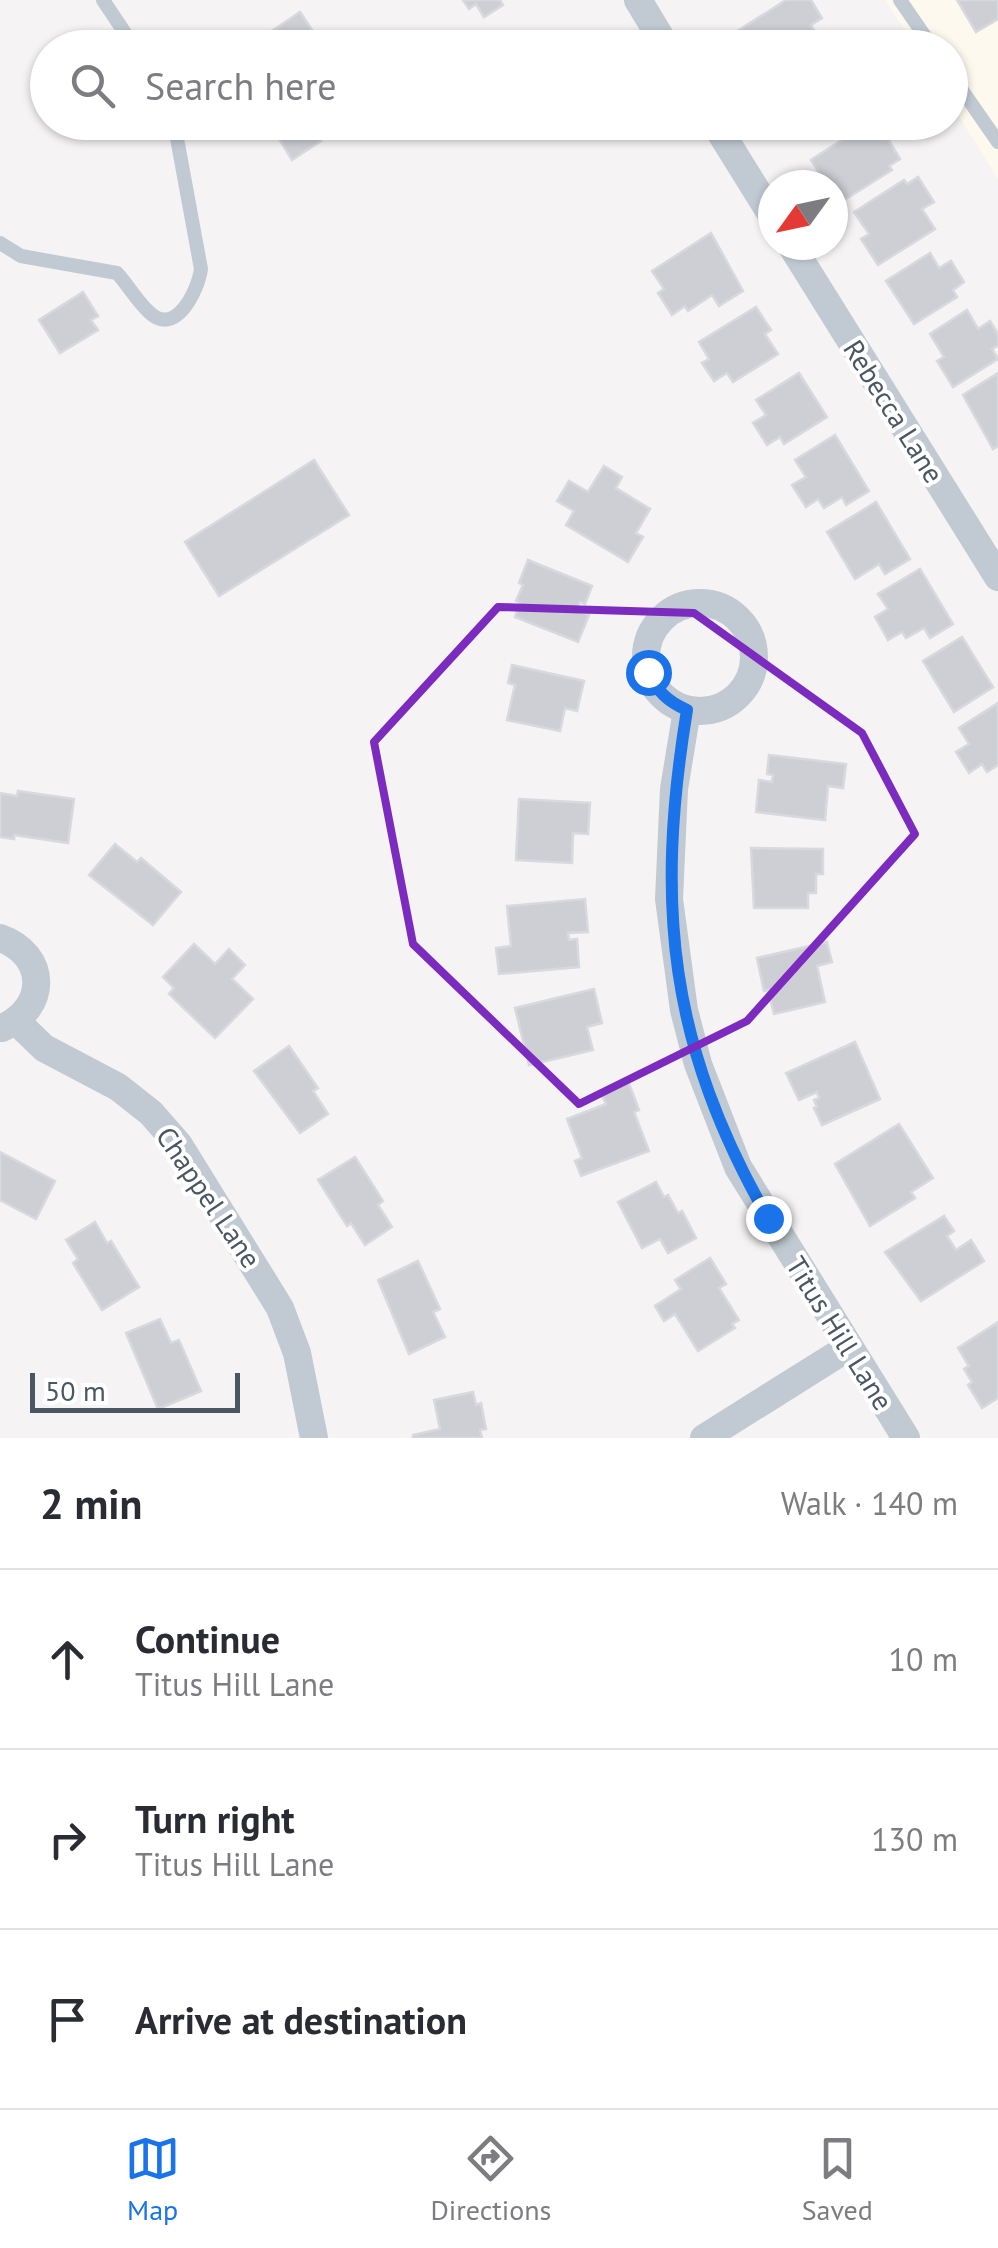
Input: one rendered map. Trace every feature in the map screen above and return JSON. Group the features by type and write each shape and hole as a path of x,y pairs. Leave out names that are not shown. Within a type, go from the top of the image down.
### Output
{"street":[{"path":"638,0 656,30"},
{"path":"725,140 758,193"},
{"name":"Rebecca Lane","path":"799,260 998,578"},
{"name":"Titus Hill Lane","path":"687,710 674,789 669,899 684,1010 698,1064 738,1167 906,1438"},
{"name":"Chappel Lane","path":"0,938 27,954 37,983 27,1011 8,1025 118,1087 151,1113 180,1145 280,1308 298,1353 314,1438"},
{"path":"704,1438 849,1347"}],"lane":[{"path":"104,0 123,30"},
{"path":"900,0 920,30"},
{"path":"968,100 998,142"},
{"path":"0,243 22,256 117,273 158,318 183,310 199,287 200,270 177,140"}],"highlighted area":[{"path":"498,607 694,613 862,733 915,834 747,1021 579,1104 413,944 374,742"}],"shaded area":[{"path":"885,0 998,0 998,179 968,131 968,30 904,30"}],"building":[{"path":"463,0 500,0 503,5 484,17 476,4 469,9"},
{"path":"786,0 811,0 822,18 811,25 814,30 739,30"},
{"path":"957,0 998,0 998,19 976,32"},
{"path":"300,12 312,30 273,30"},
{"path":"280,140 320,140 321,141 292,160"},
{"path":"842,140 889,140 900,159 889,166 892,170 848,198 848,170 817,170 811,160"},
{"path":"918,177 934,202 922,209 935,229 878,265 861,239 869,234 854,212 904,180 907,184"},
{"path":"711,233 743,291 719,306 712,295 688,311 685,306 672,315 658,293 664,289 652,271"},
{"path":"930,253 939,268 951,261 964,282 953,290 957,297 914,324 886,281"},
{"path":"83,292 98,316 91,320 98,330 60,353 39,320"},
{"path":"756,307 771,330 765,334 778,354 733,382 727,373 714,381 702,363 709,359 699,342"},
{"path":"967,310 978,329 990,321 998,334 998,345 992,349 998,359 953,387 937,361 944,357 930,334"},
{"path":"799,373 827,417 784,444 780,437 767,445 753,423 766,415 756,400"},
{"path":"998,373 998,446 993,449 963,395"},
{"path":"835,435 869,491 846,505 842,497 824,508 818,499 806,507 792,485 806,477 795,460"},
{"path":"314,460 349,515 219,596 185,542"},
{"path":"604,466 622,477 616,488 650,509 636,533 643,537 628,562 566,525 574,511 557,501 569,481 588,492"},
{"path":"876,502 910,559 885,574 879,564 855,579 827,532"},
{"path":"528,560 592,586 585,604 580,602 576,610 589,615 578,642 515,617 523,585 519,583"},
{"path":"920,569 953,624 930,638 924,628 906,638 902,632 888,640 875,617 888,609 878,594"},
{"path":"962,637 993,687 954,712 923,661"},
{"path":"512,665 584,681 577,711 565,708 560,731 507,720 515,685 508,683"},
{"path":"998,703 998,765 987,772 982,764 969,773 956,752 969,744 959,728"},
{"path":"769,755 846,764 843,788 828,786 825,820 756,812 759,780 772,782 773,775 767,774"},
{"path":"18,791 74,799 68,843 14,835 14,839 0,837 0,793 17,796"},
{"path":"519,799 590,803 588,834 573,833 572,863 516,860"},
{"path":"115,844 137,862 141,858 181,892 153,925 89,875"},
{"path":"751,848 823,849 823,874 816,874 816,893 808,893 808,908 754,908"},
{"path":"585,899 588,932 568,933 569,940 577,939 579,967 499,974 496,948 511,946 507,906"},
{"path":"827,942 832,962 817,966 825,1002 774,1014 757,958"},
{"path":"194,944 215,964 229,949 245,965 232,979 253,999 215,1038 169,994 174,988 163,977"},
{"path":"594,989 602,1023 587,1027 593,1050 529,1065 515,1008"},
{"path":"855,1042 880,1099 822,1125 814,1108 814,1100 819,1098 817,1092 799,1100 786,1073"},
{"path":"289,1046 318,1088 313,1091 328,1114 300,1133 254,1071"},
{"path":"628,1081 639,1110 634,1112 649,1151 581,1176 575,1161 582,1158 567,1119 606,1104 600,1091"},
{"path":"899,1124 933,1178 911,1192 915,1198 870,1226 835,1164"},
{"path":"0,1152 55,1181 36,1219 0,1200"},
{"path":"355,1157 383,1201 378,1205 392,1227 365,1245 351,1223 347,1226 318,1180"},
{"path":"656,1182 678,1213 682,1211 696,1238 668,1253 660,1239 642,1248 618,1202"},
{"path":"944,1216 954,1231 947,1236 956,1250 971,1240 984,1261 921,1301 885,1252"},
{"path":"95,1222 139,1287 102,1310 73,1263 78,1259 66,1240"},
{"path":"710,1258 726,1284 719,1288 739,1320 732,1324 735,1328 698,1351 675,1314 664,1321 655,1306 681,1289 675,1280"},
{"path":"418,1261 440,1309 433,1312 445,1337 409,1354 378,1280"},
{"path":"160,1319 171,1343 179,1340 201,1391 158,1409 126,1333"},
{"path":"998,1322 998,1398 982,1408 968,1385 972,1382 964,1369 969,1366 958,1348"},
{"path":"473,1392 476,1405 481,1403 486,1429 480,1430 482,1438 413,1438 440,1429 434,1400"}],"route":[{"path":"648,672 657,690 670,703 687,710 674,789 669,899 684,1010 717,1118 738,1167 768,1218"}]}
